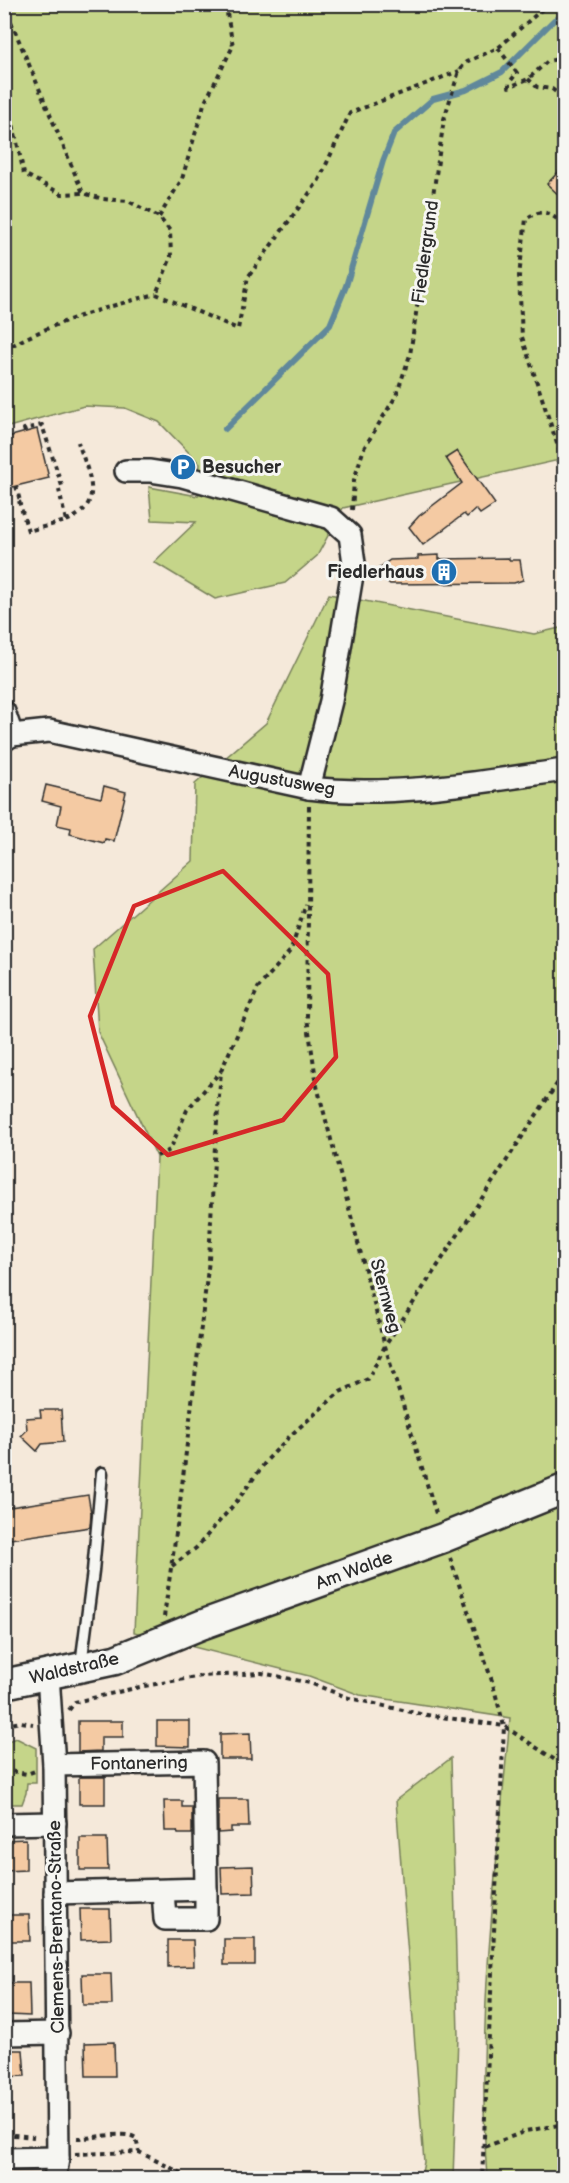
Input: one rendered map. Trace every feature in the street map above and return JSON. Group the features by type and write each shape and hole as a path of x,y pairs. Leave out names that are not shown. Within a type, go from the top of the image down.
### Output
{"street":[{"path":"126,471 150,471 182,476 331,518 350,535 354,563 331,701 309,788"},
{"path":"4,712 8,738"},
{"name":"Augustusweg","path":"8,738 49,732 309,788 354,791 447,786 564,770"},
{"name":"Am Walde","path":"153,1645 201,1625 443,1538 564,1489"},
{"name":"Waldstraße","path":"4,1684 115,1660 153,1645"},
{"name":"Clemens-Brentano-Straße","path":"48,1676 54,1765 58,2033 57,2158"},
{"name":"Fontanering","path":"54,1765 204,1762 206,1919 165,1919 163,1890"},
{"path":"4,1824 55,1823"},
{"path":"55,1893 206,1890"},
{"path":"4,2034 58,2033"},
{"path":"4,2159 57,2158"}],"lane":[{"path":"81,1668 102,1473"}],"path":[{"path":"4,4 82,193"},
{"path":"159,217 182,179 204,104 233,46 226,8 230,4"},
{"path":"4,350 31,335 82,314 156,294 238,329 248,277 319,180 350,113 459,71 466,62 498,48 548,4"},
{"path":"498,48 517,73 509,83 510,87 528,79 548,61 564,58"},
{"name":"Fiedlergrund","path":"350,535 354,480 364,448 396,396 410,355 444,118 459,71"},
{"path":"528,79 537,87 552,89 564,98"},
{"path":"4,100 9,106 24,174 62,194 82,193 103,199 128,201 159,217 170,231 171,257 156,294"},
{"path":"564,225 556,218 542,212 526,219 519,276 522,336 564,465"},
{"path":"25,432 24,429 42,424 61,489 66,521"},
{"path":"16,486 28,531 66,521 81,514 90,501 90,480 78,442"},
{"name":"Sternweg","path":"309,788 307,1018 317,1086 385,1346 443,1538 492,1681 504,1726 482,2178"},
{"path":"157,1156 170,1150 187,1110 221,1071 258,988 291,950 308,900"},
{"path":"153,1645 165,1607 171,1567 209,1260 221,1071"},
{"path":"171,1567 196,1548 267,1460 292,1434 340,1392 368,1379 385,1346 564,1073"},
{"path":"4,1725 21,1722 52,1728 75,1702 144,1686 202,1676 262,1673 310,1683 349,1698 420,1714 504,1726 564,1766"},
{"path":"4,1774 10,1771 27,1774 54,1765"},
{"path":"485,2147 526,2131 564,2124"},
{"path":"4,2134 57,2158 74,2154 139,2152 192,2178"},
{"path":"57,2158 91,2139 130,2134 136,2138 139,2152"}],"highlighted area":[{"path":"223,871 328,974 336,1057 283,1120 168,1155 113,1106 90,1016 134,906"}],"green space":[{"path":"5,5 564,5 564,459 343,508 317,556 285,583 215,599 154,562 196,522 152,520 149,487 198,496 200,464 159,422 125,408 84,406 5,428"},
{"path":"329,594 534,634 564,627 564,2178 487,2178 484,2121 486,2006 489,1948 510,1718 360,1695 309,1676 134,1632 157,1157 98,1032 93,949 193,861 195,784 266,723"},
{"path":"16,1738 36,1748 36,1783 27,1783 22,1804 5,1804 5,1742"},
{"path":"451,1758 458,2036 453,2178 421,2178 424,2162 396,1800"}],"building":[{"path":"564,166 564,200 547,184"},
{"path":"37,429 49,478 4,489 4,438"},
{"path":"457,451 495,504 480,514 476,509 467,517 464,514 423,545 409,527 419,516 462,483 446,458"},
{"name":"Fiedlerhaus","path":"439,555 439,559 509,558 509,560 520,560 523,580 514,583 390,584 379,576 379,568 390,560 418,559 418,556"},
{"path":"46,785 101,798 104,786 126,792 114,841 105,839 104,843 70,834 71,828 57,825 61,806 42,801"},
{"path":"40,1410 61,1410 63,1442 42,1444 37,1451 21,1436 27,1430 26,1418 41,1417"},
{"path":"88,1495 91,1513 90,1527 4,1540 4,1508"},
{"path":"78,1721 123,1721 123,1737 101,1737 101,1751 78,1752"},
{"path":"157,1721 190,1721 190,1747 157,1746"},
{"path":"250,1733 251,1759 220,1759 220,1734"},
{"path":"79,1777 105,1777 105,1804 79,1804"},
{"path":"218,1799 248,1799 249,1827 231,1827 231,1832 218,1833"},
{"path":"164,1801 182,1801 182,1807 192,1807 192,1834 165,1831"},
{"path":"80,1838 107,1838 108,1870 80,1870"},
{"path":"26,1839 26,1870 4,1871 4,1840"},
{"path":"253,1866 254,1893 222,1894 221,1867"},
{"path":"80,1909 110,1909 111,1939 81,1940"},
{"path":"4,1915 29,1915 30,1941 4,1941"},
{"path":"224,1939 255,1939 255,1965 224,1965"},
{"path":"168,1940 193,1940 194,1966 168,1967"},
{"path":"82,1974 111,1974 112,2005 83,2005"},
{"path":"7,1983 29,1983 30,2016 8,2015"},
{"path":"114,2042 115,2076 86,2076 85,2043"},
{"path":"4,2050 23,2050 25,2076 4,2077"}],"waterway":[{"path":"225,429 330,325 346,286 383,161 394,133 433,99 466,90 502,72 554,20 564,16"}],"place":[{"name":"Besucher","path":"183,467"},
{"name":"Fiedlerhaus","path":"444,572"}]}
